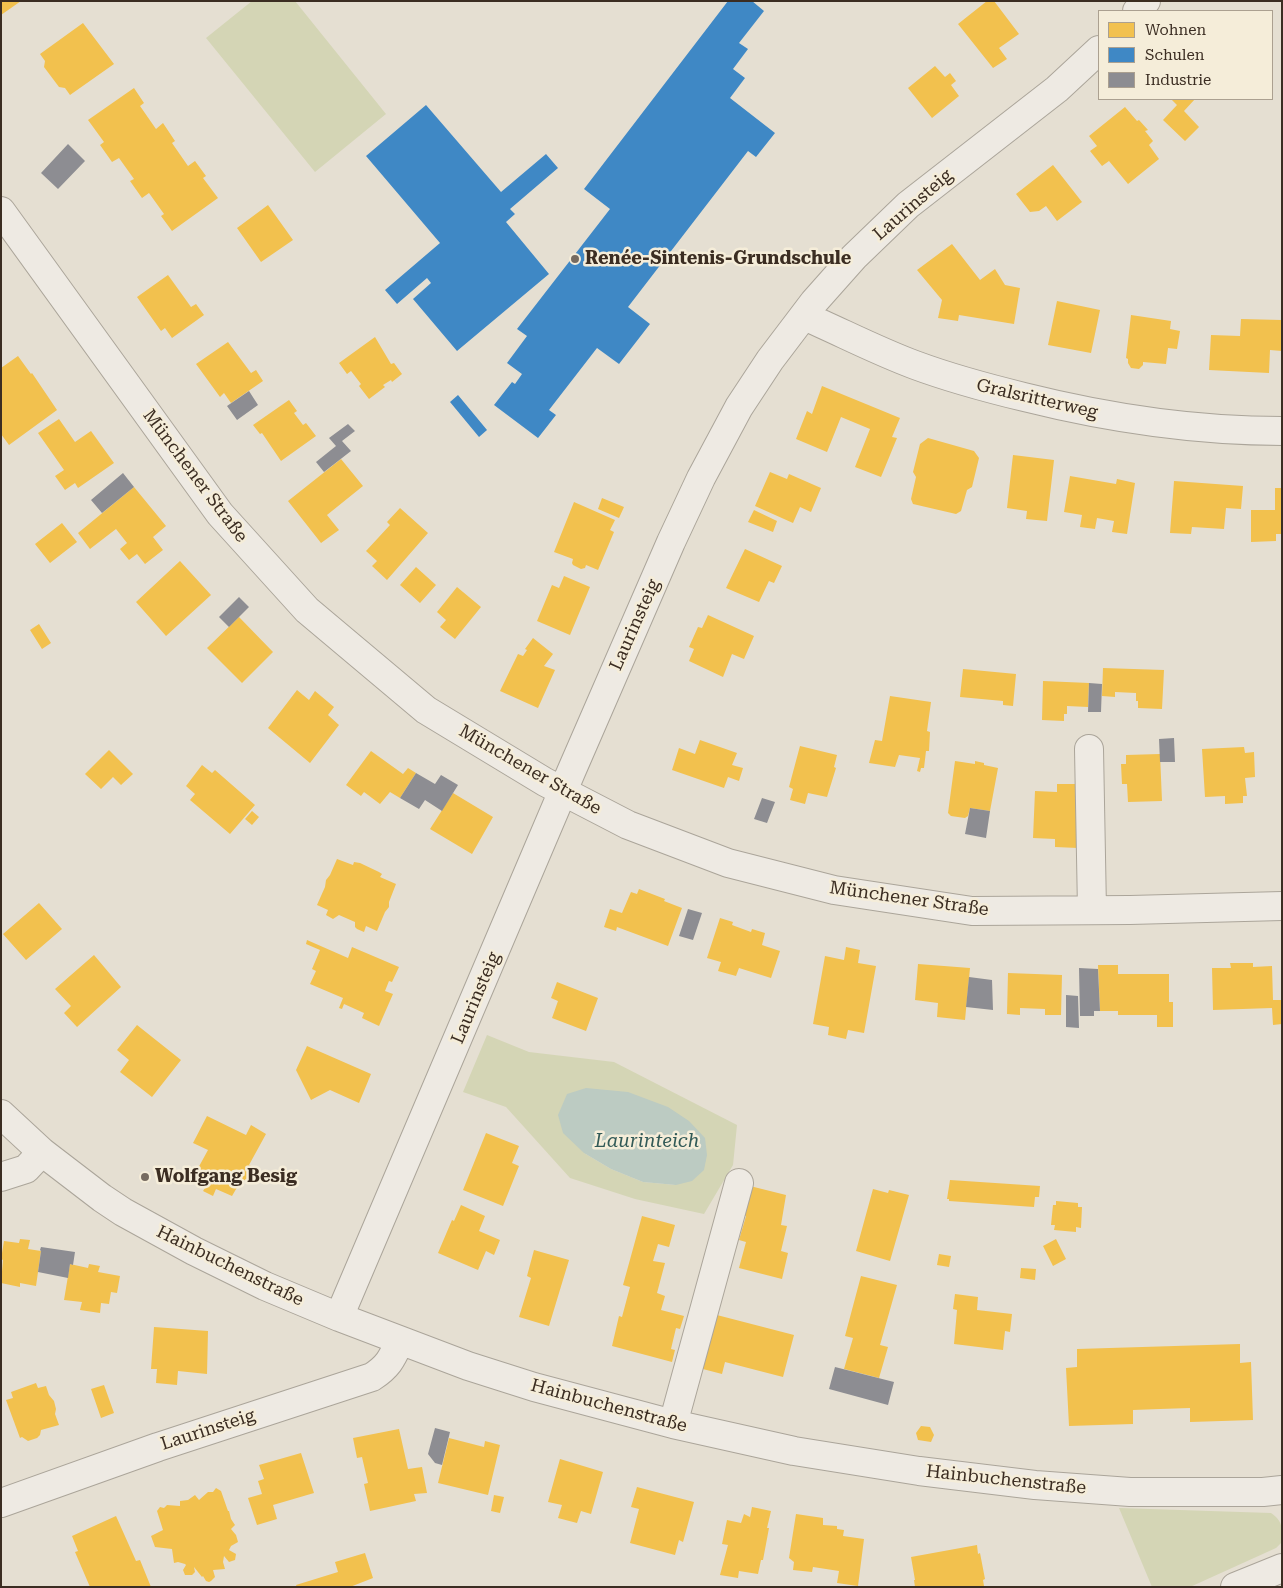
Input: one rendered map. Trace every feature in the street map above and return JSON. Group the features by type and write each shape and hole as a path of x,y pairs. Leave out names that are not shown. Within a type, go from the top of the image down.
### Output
{"street":[{"name":"Laurinsteig","path":"339,1317 671,542 701,478 739,407 770,360 824,289 854,258 908,206 1057,89 1098,51"},
{"name":"Münchener Straße","path":"1,211 220,514 307,610 426,710 563,792 628,825 728,863 834,890 972,911 1282,906"},
{"name":"Gralsritterweg","path":"804,316 912,364 962,382 1073,409 1139,421 1251,431 1282,431"},
{"path":"1089,749 1092,910"},
{"name":"Hainbuchenstraße","path":"1,1114 42,1152 122,1212 194,1251 265,1286 339,1317 468,1366 534,1386 673,1424 804,1452 919,1471 1035,1485 1130,1492 1263,1492 1282,1490"},
{"path":"1,1178 26,1169 42,1152"},
{"path":"673,1424 739,1183"},
{"name":"Laurinsteig","path":"1,1503 158,1447 372,1376 383,1370 390,1362 400,1341"},
{"path":"1235,1587 1282,1568"}],"green space":[{"path":"252,1 295,1 386,114 315,172 206,38"},
{"path":"487,1035 529,1052 614,1062 737,1125 733,1165 704,1214 635,1199 570,1178 506,1107 463,1092","holes":["584,1153 676,1185 643,1182 611,1169"]},
{"path":"1119,1508 1271,1513 1278,1519 1281,1525 1282,1542 1276,1548 1190,1587 1152,1587"}],"water":[{"name":"Laurinteich","path":"586,1088 628,1092 668,1107 689,1121 705,1138 707,1155 704,1170 692,1181 676,1185 643,1182 611,1169 584,1153 563,1133 558,1115 567,1094"}],"building: Wohnen":[{"path":"1,1 21,1 1,15"},
{"path":"987,1 994,1 1019,34 999,48 1007,59 993,68 958,24"},
{"path":"83,23 114,64 70,95 65,88 59,87 44,67 45,61 40,54"},
{"path":"935,66 945,77 950,73 956,81 951,85 959,96 932,118 908,88"},
{"path":"134,88 144,103 140,106 156,129 163,123 175,141 172,143 188,166 195,161 206,176 203,178 218,198 172,231 161,216 164,214 149,193 142,198 130,181 134,179 119,158 112,162 100,145 104,142 88,120"},
{"path":"1172,100 1194,100 1184,111 1199,127 1185,141 1163,120 1177,105"},
{"path":"1125,107 1148,130 1145,131 1153,141 1149,145 1159,159 1128,184 1109,161 1102,166 1090,151 1097,146 1089,136"},
{"path":"1053,165 1082,202 1057,221 1046,206 1039,211 1030,212 1016,194"},
{"path":"268,205 293,240 261,262 237,228"},
{"path":"952,244 980,280 995,269 1005,285 1020,288 1014,324 959,315 958,321 938,318 942,300 917,270"},
{"path":"168,275 191,307 196,304 204,315 172,338 165,328 161,331 137,297"},
{"path":"1057,301 1100,310 1091,353 1048,345"},
{"path":"1131,315 1171,321 1170,329 1180,331 1177,349 1168,348 1166,364 1143,362 1139,369 1131,368 1126,358"},
{"path":"1241,319 1282,320 1282,351 1270,350 1269,373 1209,370 1211,335 1240,336"},
{"path":"375,337 391,364 394,363 402,374 392,382 391,380 383,385 385,387 369,399 351,371 347,374 339,363"},
{"path":"228,342 251,373 256,370 263,381 231,403 224,393 220,397 196,364"},
{"path":"18,356 57,410 9,445 1,434 1,368"},
{"path":"822,386 900,418 892,437 897,438 881,477 855,467 870,429 841,417 827,452 796,439 807,411 812,414"},
{"path":"289,400 297,411 294,413 303,425 306,423 316,436 281,461 262,433 260,434 253,425"},
{"path":"59,419 75,442 91,431 114,463 78,488 75,483 65,490 55,476 64,470 38,433"},
{"path":"928,438 974,451 979,458 972,487 967,490 961,511 956,514 913,504 911,499 916,477 913,472 920,444"},
{"path":"1013,455 1054,460 1047,521 1026,519 1027,511 1007,508"},
{"path":"341,459 363,486 327,515 339,530 321,543 288,501"},
{"path":"770,472 787,479 789,474 821,488 811,512 800,507 793,523 755,506"},
{"path":"1070,476 1116,484 1117,479 1135,483 1127,534 1112,532 1114,521 1097,518 1095,529 1080,527 1082,515 1064,512"},
{"path":"1174,481 1243,486 1241,509 1226,508 1224,529 1192,527 1191,534 1170,533"},
{"path":"134,487 166,526 153,537 163,550 145,564 137,554 129,560 120,549 127,543 116,529 90,549 78,533"},
{"path":"1275,488 1282,488 1282,534 1276,534 1276,541 1251,542 1251,510 1275,510"},
{"path":"602,498 624,507 619,518 598,509"},
{"path":"574,502 615,520 610,530 614,532 598,570 586,565 585,568 581,569 573,565 573,559 554,552"},
{"path":"400,508 428,533 387,580 372,566 377,561 366,551 390,525 387,522"},
{"path":"754,510 777,521 773,532 748,522"},
{"path":"62,523 77,542 50,563 35,544"},
{"path":"745,549 782,566 774,583 769,581 759,602 726,588"},
{"path":"180,561 211,595 166,636 136,602"},
{"path":"416,567 436,585 420,603 400,585"},
{"path":"564,576 590,587 570,635 537,621 552,585 559,588"},
{"path":"457,587 481,607 455,639 440,627 446,620 437,612"},
{"path":"708,615 754,636 744,659 732,654 723,677 689,661 694,649 689,647 698,627 702,628"},
{"path":"239,617 273,652 242,683 207,648"},
{"path":"39,624 51,643 42,649 30,630"},
{"path":"533,638 553,654 544,666 555,670 538,708 500,691 518,654 523,656 527,650 525,649"},
{"path":"1103,668 1164,670 1162,709 1138,708 1136,693 1115,692 1115,697 1102,696"},
{"path":"963,669 1016,674 1013,706 1003,705 1003,701 960,697"},
{"path":"1043,681 1089,683 1088,707 1067,706 1067,714 1064,714 1064,721 1042,720"},
{"path":"297,690 309,700 315,691 334,707 328,715 339,725 310,763 268,728"},
{"path":"890,696 931,702 927,731 930,732 929,751 926,751 924,768 921,768 920,772 917,771 920,758 899,755 895,767 869,763 875,740 882,741"},
{"path":"700,740 737,753 732,765 743,768 739,781 728,777 724,788 672,770 679,748 695,754"},
{"path":"800,746 837,755 834,767 836,768 827,797 808,793 805,804 790,800 793,789 789,787"},
{"path":"1244,747 1245,753 1254,752 1255,777 1245,778 1247,796 1243,796 1243,803 1225,804 1225,796 1205,797 1202,749"},
{"path":"109,750 133,774 121,785 113,777 101,789 85,774"},
{"path":"371,751 403,774 408,768 416,773 400,798 390,792 380,804 364,792 361,796 346,785"},
{"path":"1160,754 1162,801 1128,802 1127,784 1122,784 1121,764 1126,764 1126,755"},
{"path":"955,761 975,764 975,761 998,768 990,811 970,808 968,816 965,818 951,816 948,813"},
{"path":"202,765 212,773 215,770 255,805 230,834 190,800 195,794 186,786"},
{"path":"1057,784 1080,784 1078,848 1055,847 1055,839 1033,838 1035,791 1057,792"},
{"path":"453,793 493,817 472,854 430,829"},
{"path":"252,811 259,817 252,825 245,819"},
{"path":"337,859 353,865 354,862 360,863 382,874 380,877 396,884 389,907 377,931 366,926 364,932 355,927 355,922 339,915 333,919 326,915 328,910 317,905 326,880"},
{"path":"639,889 682,908 668,946 617,927 616,931 604,927 610,909 622,913 631,892 637,894"},
{"path":"39,903 62,929 26,960 3,934"},
{"path":"720,918 733,922 732,925 751,932 752,929 765,933 762,945 780,951 771,978 739,968 736,976 718,971 721,962 707,958"},
{"path":"307,940 348,958 352,947 399,967 392,982 389,981 385,991 393,994 379,1026 362,1018 364,1013 344,1004 342,1009 339,1008 343,998 310,984 316,971 312,969 320,950 306,944"},
{"path":"846,947 860,950 858,963 876,966 864,1033 848,1030 846,1039 828,1035 829,1027 813,1024 825,956 844,960"},
{"path":"94,955 121,987 77,1027 64,1013 71,1006 55,989"},
{"path":"1230,963 1253,963 1253,967 1272,966 1273,1000 1282,1000 1282,1024 1273,1025 1272,1008 1213,1010 1212,968 1231,968"},
{"path":"918,964 970,968 965,1020 937,1017 938,1003 915,1000"},
{"path":"1098,965 1118,965 1118,974 1169,974 1169,1002 1173,1002 1173,1027 1157,1027 1157,1015 1118,1015 1118,1011 1100,1011"},
{"path":"1008,973 1062,975 1061,1015 1045,1015 1045,1009 1020,1008 1020,1015 1007,1014"},
{"path":"557,982 598,998 586,1031 552,1018 558,1001 551,998"},
{"path":"137,1025 181,1060 152,1097 120,1072 129,1060 117,1050"},
{"path":"307,1046 371,1074 359,1103 330,1090 311,1100 296,1070"},
{"path":"207,1116 246,1135 251,1125 266,1134 249,1165 256,1168 249,1182 242,1179 232,1196 216,1189 213,1196 203,1191 205,1188 191,1181 208,1150 193,1143"},
{"path":"486,1133 519,1146 512,1163 519,1166 503,1206 463,1190"},
{"path":"950,1180 1040,1186 1039,1197 1035,1197 1034,1207 949,1201 947,1199"},
{"path":"746,1185 786,1195 781,1225 787,1226 781,1251 788,1253 782,1279 739,1268 746,1242 739,1240 746,1216 739,1214"},
{"path":"873,1189 888,1193 889,1190 909,1195 890,1261 856,1251"},
{"path":"1056,1201 1078,1203 1078,1207 1082,1207 1081,1228 1076,1227 1076,1232 1054,1230 1055,1225 1051,1225 1053,1205 1056,1205"},
{"path":"461,1205 485,1216 479,1231 500,1240 494,1255 486,1251 478,1270 438,1253 452,1220 454,1221"},
{"path":"642,1216 675,1225 669,1247 658,1244 653,1261 665,1263 657,1293 665,1296 661,1310 684,1316 680,1329 676,1328 671,1349 675,1350 672,1362 612,1346 619,1316 622,1317 630,1287 623,1285"},
{"path":"20,1239 30,1240 28,1249 41,1251 36,1286 20,1283 20,1287 1,1283 3,1260 1,1259 4,1241 19,1243"},
{"path":"1056,1239 1066,1259 1053,1266 1043,1246"},
{"path":"534,1250 569,1260 549,1326 519,1317 531,1278 527,1276"},
{"path":"939,1254 951,1256 949,1267 937,1265"},
{"path":"70,1264 88,1268 89,1264 100,1266 98,1272 120,1276 117,1293 111,1292 109,1304 101,1303 100,1313 80,1310 82,1302 64,1300"},
{"path":"1021,1268 1036,1269 1035,1280 1020,1278"},
{"path":"861,1276 897,1285 880,1345 888,1347 879,1378 844,1369 853,1338 845,1336"},
{"path":"955,1294 978,1297 977,1310 1012,1314 1010,1332 1005,1331 1003,1350 954,1344 957,1310 953,1309"},
{"path":"713,1314 794,1335 783,1377 725,1362 722,1374 699,1368"},
{"path":"154,1327 208,1331 207,1374 178,1371 177,1385 156,1383 157,1369 151,1369"},
{"path":"1240,1344 1240,1363 1251,1362 1253,1420 1190,1422 1190,1408 1133,1410 1133,1424 1069,1426 1066,1368 1077,1367 1077,1349"},
{"path":"36,1383 38,1388 46,1386 49,1395 54,1401 55,1414 59,1425 41,1430 37,1438 28,1441 22,1437 20,1438 6,1400 13,1398 11,1392"},
{"path":"104,1385 114,1413 101,1418 91,1389"},
{"path":"921,1426 930,1427 934,1435 931,1442 918,1440 916,1433"},
{"path":"399,1429 408,1469 422,1467 427,1493 414,1494 416,1501 370,1511 364,1484 368,1483 362,1457 357,1458 353,1438"},
{"path":"449,1438 484,1447 485,1441 500,1445 488,1495 438,1483"},
{"path":"301,1453 314,1493 273,1505 277,1519 257,1525 248,1498 262,1494 258,1481 264,1479 259,1465"},
{"path":"560,1459 603,1472 591,1514 581,1511 577,1523 558,1518 562,1505 548,1502"},
{"path":"637,1487 694,1502 683,1542 679,1540 675,1555 630,1543 639,1509 631,1507"},
{"path":"216,1488 221,1491 235,1525 231,1529 236,1535 238,1542 231,1546 229,1550 236,1554 235,1560 229,1562 224,1556 225,1569 213,1570 215,1577 209,1582 194,1567 195,1572 192,1575 185,1575 183,1570 186,1565 178,1562 174,1563 172,1549 155,1547 151,1536 163,1530 157,1511 160,1507 164,1508 167,1505 180,1506 180,1501 188,1500 195,1495 199,1500 208,1492 213,1492"},
{"path":"494,1495 504,1497 500,1513 491,1511"},
{"path":"752,1507 771,1511 763,1560 761,1560 758,1574 739,1571 738,1578 720,1575 728,1545 722,1544 727,1520 741,1523 744,1514 750,1517"},
{"path":"796,1514 823,1518 823,1525 837,1526 837,1529 844,1530 843,1536 864,1539 858,1586 837,1583 839,1571 813,1567 812,1572 793,1570 794,1562 789,1558"},
{"path":"116,1516 136,1561 140,1560 151,1587 90,1587 75,1552 78,1551 72,1536"},
{"path":"977,1545 985,1579 983,1580 984,1586 915,1587 911,1557"},
{"path":"365,1553 373,1578 350,1587 297,1587 296,1585 338,1572 335,1562"}],"building: Schulen":[{"name":"Renée-Sintenis-Grundschule","path":"728,1 752,1 764,11 739,43 748,49 733,69 745,78 730,98 775,133 756,157 748,151 628,307 650,324 619,364 597,348 549,410 556,415 538,438 494,405 512,382 515,384 522,374 507,363 527,336 517,329 610,209 584,189"},
{"path":"426,105 501,192 546,154 558,168 510,209 515,214 506,222 549,274 457,351 413,299 431,283 427,278 397,304 385,290 440,243 366,156"},
{"path":"458,395 487,430 479,437 450,402"}],"building: Industrie":[{"path":"68,144 85,161 58,189 41,173"},
{"path":"249,391 258,405 237,420 227,406"},
{"path":"348,424 355,431 342,441 351,451 324,472 316,462 336,446 329,438"},
{"path":"123,473 134,487 102,513 91,500"},
{"path":"239,597 249,607 229,627 219,617"},
{"path":"1089,683 1102,684 1101,712 1088,712"},
{"path":"1174,738 1175,762 1160,762 1159,739"},
{"path":"416,773 435,784 441,775 458,785 442,811 425,800 419,809 400,798"},
{"path":"762,798 775,802 767,823 754,819"},
{"path":"970,808 990,811 986,838 965,834"},
{"path":"688,909 702,913 693,940 679,936"},
{"path":"1079,968 1098,969 1100,1011 1094,1011 1094,1016 1080,1016"},
{"path":"969,977 992,980 993,1010 966,1007"},
{"path":"1066,995 1078,996 1079,1028 1066,1027"},
{"path":"41,1247 75,1252 73,1265 70,1264 68,1278 38,1272"},
{"path":"835,1367 894,1382 888,1405 829,1389"},
{"path":"435,1428 450,1432 442,1465 435,1463 428,1454"}],"place":[{"name":"Renée-Sintenis-Grundschule","path":"575,259"},
{"name":"Wolfgang Besig","path":"145,1177"}]}
